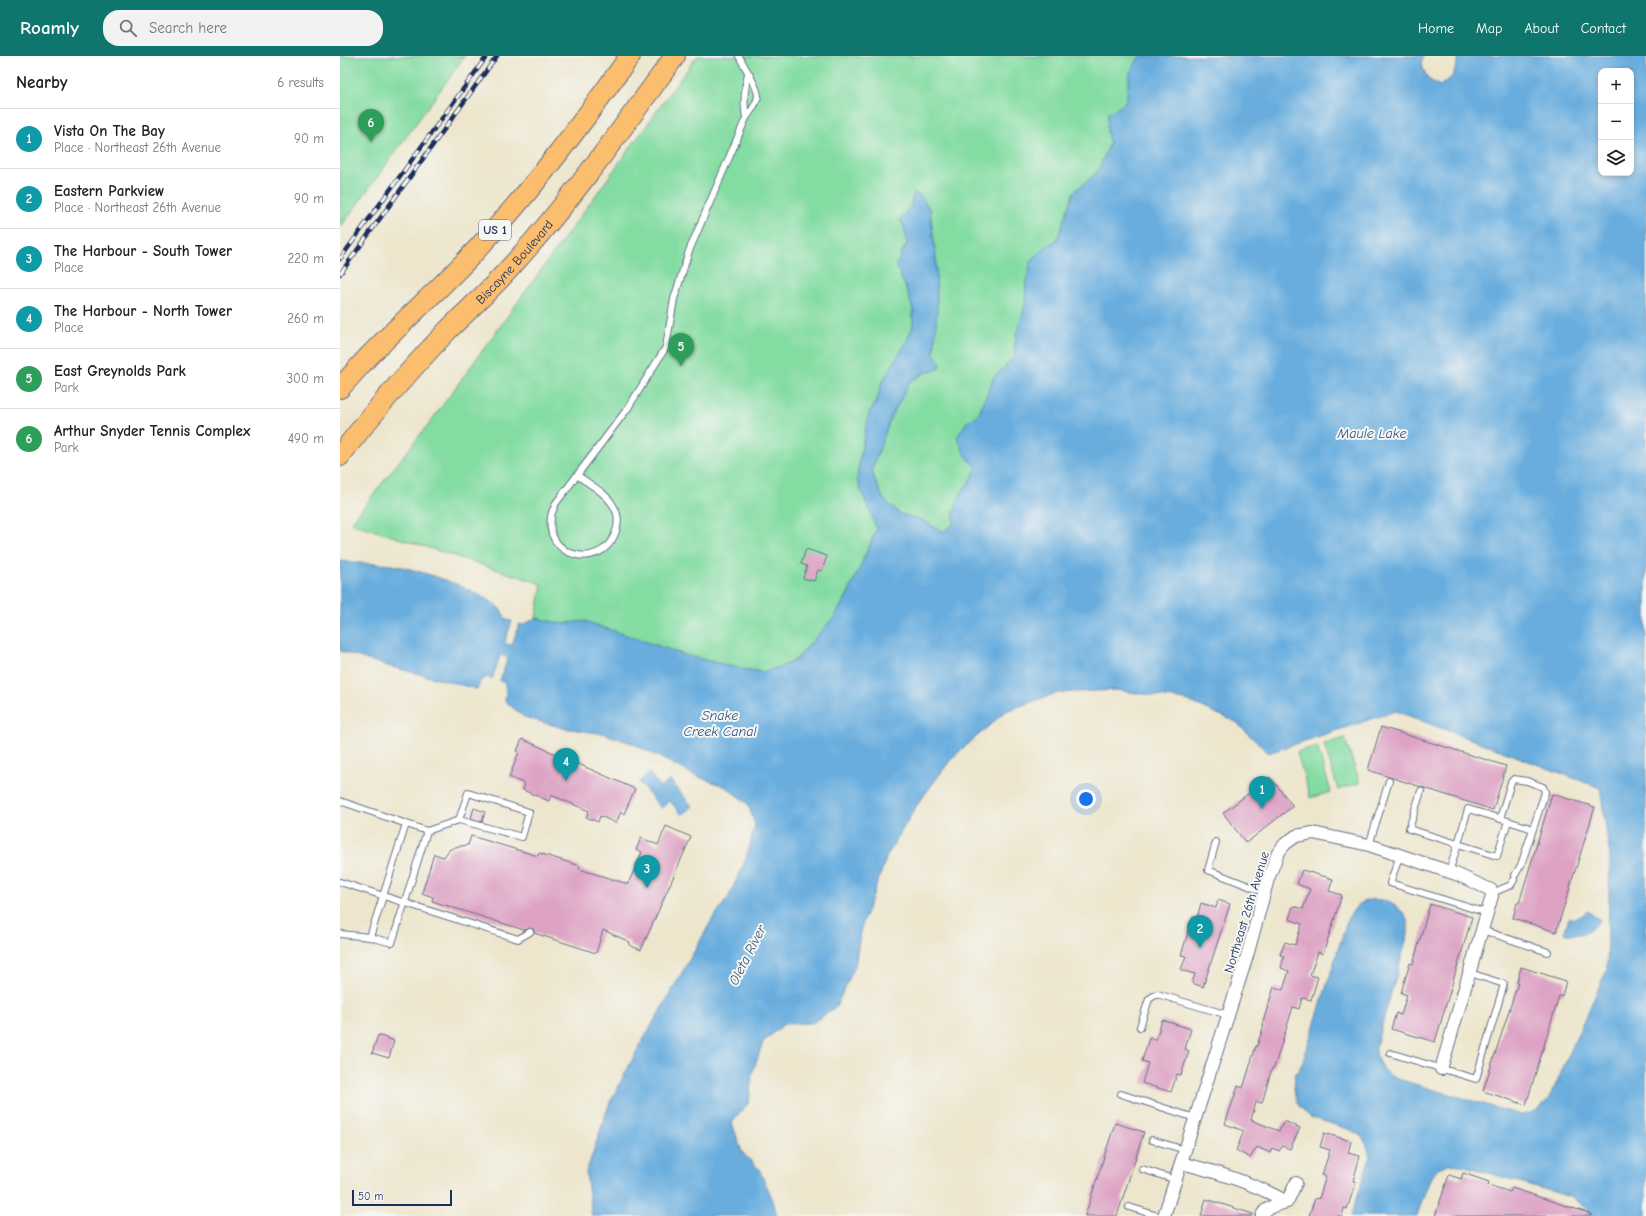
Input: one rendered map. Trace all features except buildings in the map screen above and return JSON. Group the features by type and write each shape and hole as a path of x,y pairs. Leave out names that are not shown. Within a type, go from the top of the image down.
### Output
{"main road":[{"name":"US 1","path":"340,388 378,346 453,275 510,213 540,178 575,133 630,56"},
{"name":"Biscayne Boulevard","path":"340,456 385,400 416,365 507,271 550,222 580,186 675,56"}],"street":[{"name":"Northeast 26th Avenue","path":"1164,1216 1247,956 1264,892 1278,853 1285,844 1296,836 1313,833 1369,845 1449,872 1491,890 1492,893"},
{"path":"1441,1069 1492,893"},
{"path":"1181,1163 1214,1171 1269,1192 1287,1202"},
{"path":"1262,1216 1263,1212 1267,1209 1287,1202 1296,1183"}],"lane":[{"path":"577,476 603,494 612,503 619,515 618,527 613,539 605,549 595,554 580,556 568,553 558,546 551,531 551,518 556,503 628,408 666,347 674,299 690,251 746,118 755,105 758,95 756,85 748,74 739,56"},
{"path":"746,118 743,92 748,74"},
{"path":"1492,893 1511,885 1515,878 1521,865 1545,792 1543,787 1527,781 1514,779 1511,782 1500,819"},
{"path":"1369,845 1389,781"},
{"path":"1421,791 1409,829 1497,856 1508,821"},
{"path":"340,801 427,830 459,820 522,837 529,812 468,793 459,820"},
{"path":"1449,872 1468,809 1533,829"},
{"path":"370,936 406,824"},
{"path":"340,934 370,936 392,944 427,830"},
{"path":"1216,842 1208,870 1264,892"},
{"path":"1400,855 1390,883 1487,912"},
{"path":"340,882 518,939 530,932"},
{"path":"1482,930 1548,952"},
{"path":"1390,1053 1476,1079 1504,984 1470,973"},
{"path":"1140,1027 1149,999 1157,994 1228,1015"},
{"path":"1121,1094 1195,1118"},
{"path":"1152,1140 1185,1150"},
{"path":"1142,1169 1176,1180"},
{"path":"1129,1207 1158,1216"}],"green space":[{"path":"340,56 465,56 340,228"},
{"path":"697,56 1140,56 1131,71 1127,99 1107,132 1110,143 1099,169 1074,192 1057,240 1043,248 1026,284 1026,300 1016,335 1014,358 994,377 979,414 966,423 965,455 977,468 955,507 954,523 943,532 922,520 900,514 884,500 875,481 872,469 891,417 910,382 924,373 938,369 934,355 937,310 936,258 930,210 921,196 914,193 911,206 900,219 905,230 907,244 901,252 900,276 908,293 913,310 913,326 905,345 882,382 877,401 869,413 857,480 877,529 846,598 834,617 796,660 778,668 762,672 688,656 584,621 563,624 536,618 542,584 351,523 434,417"},
{"path":"1345,738 1360,783 1338,790 1324,744"},
{"path":"1317,746 1331,792 1310,798 1297,752"}],"water":[{"name":"Maule Lake","path":"1140,56 1424,56 1421,64 1428,79 1440,86 1453,76 1459,56 1646,56 1646,1216 1590,1216 1587,1208 1570,1197 1462,1165 1450,1164 1438,1169 1434,1174 1427,1188 1417,1216 1351,1216 1370,1157 1367,1145 1361,1136 1351,1130 1310,1117 1299,1106 1294,1090 1295,1075 1302,1064 1348,918 1360,904 1371,900 1382,900 1393,904 1402,911 1408,922 1408,934 1376,1046 1376,1052 1380,1065 1394,1078 1521,1115 1539,1109 1549,1098 1555,1086 1607,969 1610,857 1600,788 1396,711 1268,753 1236,722 1186,700 1116,690 1057,693 1006,711 952,758 917,805 887,856 861,928 855,966 836,1007 812,1023 784,1024 763,1042 752,1074 749,1102 732,1123 742,1152 759,1169 773,1200 777,1216 592,1216 586,1173 610,1102 639,1047 713,918 728,898 746,859 755,825 748,804 726,787 696,776 634,744 605,734 563,728 524,717 505,701 505,683 500,681 519,624 523,625 536,618 563,624 584,621 688,656 762,672 778,668 796,660 834,617 846,598 877,529 857,480 869,413 877,401 882,382 905,345 913,326 913,310 908,293 896,265 907,244 905,230 900,219 911,206 914,193 921,196 930,210 936,258 937,310 934,354 941,364 938,369 924,373 910,382 891,417 872,469 875,481 884,500 900,514 922,520 943,532 954,523 955,507 977,468 965,455 957,437 966,423 979,414 994,377 1014,358 1016,335 1026,300 1026,284 1031,262 1043,248 1057,240 1074,192 1099,169 1110,143 1107,132 1108,112 1116,109 1125,102 1128,81 1133,66"},
{"path":"340,561 392,565 418,571 449,581 479,594 491,602 501,610 506,620 512,621 492,679 487,677 481,680 477,689 384,665 340,651"},
{"path":"649,773 661,787 670,780 692,806 682,815 670,801 661,808 639,782"},
{"path":"1587,911 1600,920 1589,930 1580,934 1575,935 1564,933 1569,918 1579,917"}],"waterway":[{"name":"Snake Creek Canal","path":"484,643 527,657"}],"railway":[{"path":"340,259 487,56"},
{"path":"340,274 497,56"}],"place":[{"name":"Arthur Snyder Tennis Complex","path":"371,142"},
{"name":"East Greynolds Park","path":"681,366"},
{"name":"The Harbour - North Tower","path":"566,781"},
{"name":"Vista On The Bay","path":"1262,809"},
{"name":"The Harbour - South Tower","path":"647,888"},
{"name":"Eastern Parkview","path":"1200,948"}],"water label":[{"name":"Oleta River","path":"747,955"}]}
